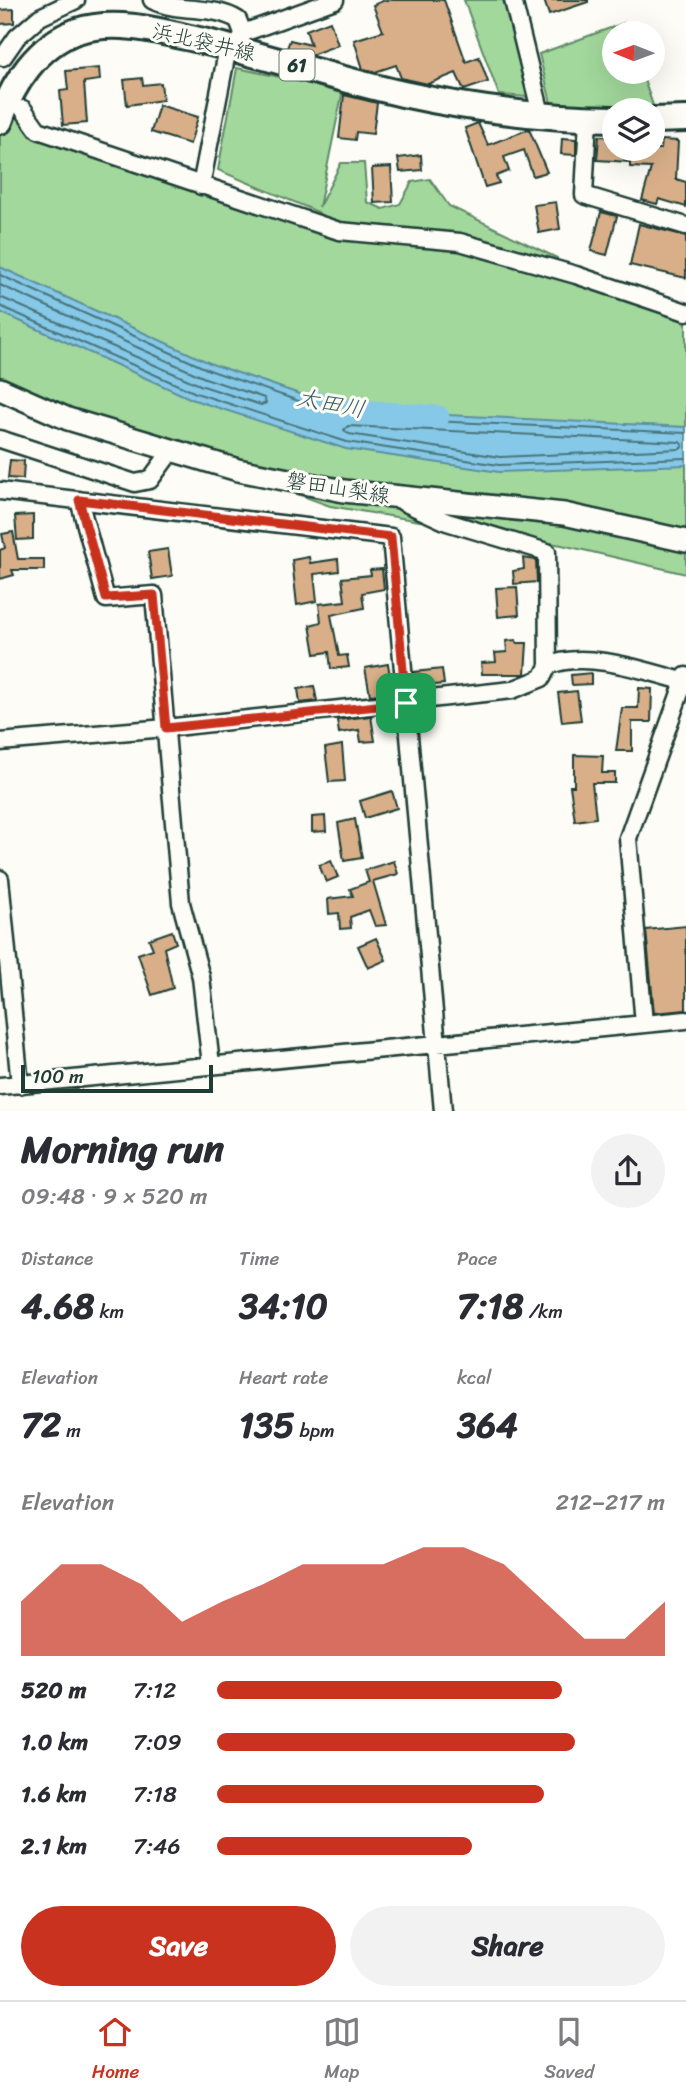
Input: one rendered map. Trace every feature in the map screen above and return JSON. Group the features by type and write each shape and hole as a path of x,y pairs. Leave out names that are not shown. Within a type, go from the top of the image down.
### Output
{"main road":[{"name":"浜北袋井線","path":"6,108 28,68 50,45 77,31 111,26 151,29 236,43 403,94 485,108 602,119"},
{"path":"665,120 686,120"},
{"name":"磐田山梨線","path":"0,389 68,419 238,470 388,496 564,514 686,541"}],"street":[{"path":"3,57 17,37 40,17 76,0"},
{"path":"152,0 163,6 223,10 238,20 236,43 201,186"},
{"path":"236,43 335,0"},
{"path":"513,0 541,114"},
{"path":"6,108 38,130 339,231 460,242 681,309"},
{"path":"589,119 584,195 686,226"},
{"path":"0,439 135,483 149,480 172,450"},
{"path":"0,491 391,537 443,1111"},
{"path":"0,743 406,703 528,685 542,678 548,666 547,552 447,522 388,496"},
{"path":"79,500 106,598 154,595 181,903 201,978 211,1065"},
{"path":"548,666 560,661 593,660 685,680 628,838 644,1024"},
{"path":"0,879 20,1085"},
{"path":"0,1086 686,1020"}],"green space":[{"path":"464,0 505,0 528,97 499,95"},
{"path":"602,31 602,84 645,84 650,98 602,98 602,105 551,103 539,54"},
{"path":"237,68 343,90 319,207 341,163 364,163 367,202 383,209 400,204 412,182 430,179 449,206 557,258 559,266 469,244 686,312 686,574 562,545 330,506 38,399 0,378 0,109 327,226 318,212 218,170"}],"water":[{"path":"0,267 212,364 346,410 686,427 686,465 499,472 346,449 194,400 0,312"}],"building":[{"path":"385,0 444,0 466,62 479,57 488,82 464,90 456,73 428,84 401,78 396,65 375,72 363,69 354,40 383,31 373,5"},
{"path":"544,0 588,0 588,2 549,15"},
{"path":"14,9 14,23 0,24 0,10"},
{"path":"330,21 338,45 311,55 287,48 290,40 311,45 306,30"},
{"path":"99,68 100,80 84,82 87,123 63,125 60,91 68,90 66,71"},
{"path":"142,78 143,85 161,83 163,100 127,105 124,80"},
{"path":"344,95 377,103 373,134 356,132 355,140 339,138"},
{"path":"159,105 198,117 190,144 151,132"},
{"path":"478,123 488,145 529,129 547,172 533,176 524,150 504,157 509,171 496,176 499,183 485,187 465,128"},
{"path":"599,136 602,136 602,160 597,160"},
{"path":"562,138 576,139 576,155 561,154"},
{"path":"665,140 678,141 676,179 686,182 686,207 659,199 657,204 642,200 651,168 630,167 630,162 614,161 665,161"},
{"path":"421,155 422,170 400,172 398,158"},
{"path":"391,167 393,202 374,203 372,168"},
{"path":"556,202 560,229 539,233 534,205"},
{"path":"601,212 617,216 607,255 591,251"},
{"path":"639,224 686,236 686,278 630,265"},
{"path":"10,460 24,461 23,479 8,478"},
{"path":"33,515 33,539 17,540 15,516"},
{"path":"13,532 18,559 44,559 44,570 12,570 14,575 0,579 0,550 5,548 2,534"},
{"path":"168,549 172,576 152,579 148,552"},
{"path":"309,557 310,563 338,559 339,571 314,574 317,601 297,605 292,560"},
{"path":"523,558 536,560 537,582 514,584 513,571 524,569"},
{"path":"382,569 384,589 362,593 364,608 331,615 339,656 347,655 349,667 331,669 329,652 315,654 310,625 321,622 319,604 345,601 342,578 371,575 370,570"},
{"path":"517,587 519,615 498,617 496,588"},
{"path":"516,640 517,643 527,643 525,674 482,674 481,663 496,662 495,653 507,652 506,641"},
{"path":"388,664 393,693 370,695 365,668"},
{"path":"442,669 444,684 415,687 414,672"},
{"path":"591,673 591,684 572,685 571,675"},
{"path":"314,686 317,701 300,703 298,689"},
{"path":"639,688 652,689 651,722 632,722 632,751 616,751 622,708 638,708"},
{"path":"577,691 581,720 562,722 558,693"},
{"path":"371,716 375,741 361,742 359,730 339,733 337,720"},
{"path":"342,745 345,781 329,782 325,748"},
{"path":"574,755 603,756 602,773 615,773 615,783 592,783 596,818 575,821 570,786 574,786"},
{"path":"392,791 397,808 365,818 360,801"},
{"path":"325,816 326,831 312,832 312,817"},
{"path":"355,819 362,858 344,861 338,823"},
{"path":"331,861 338,877 326,882 319,865"},
{"path":"394,861 398,874 373,881 386,925 375,926 369,910 350,917 351,928 340,929 339,913 329,914 328,899 353,896 350,889 369,882 365,870"},
{"path":"686,926 686,1010 654,1013 646,930"},
{"path":"172,931 176,943 164,948 173,988 152,995 138,954 153,949 149,939"},
{"path":"376,938 386,960 368,968 358,946"}],"waterway":[{"name":"太田川","path":"316,403 346,410 438,417"}],"route":[{"path":"79,500 391,537 406,703 166,728 154,595 106,598 79,500"}]}
